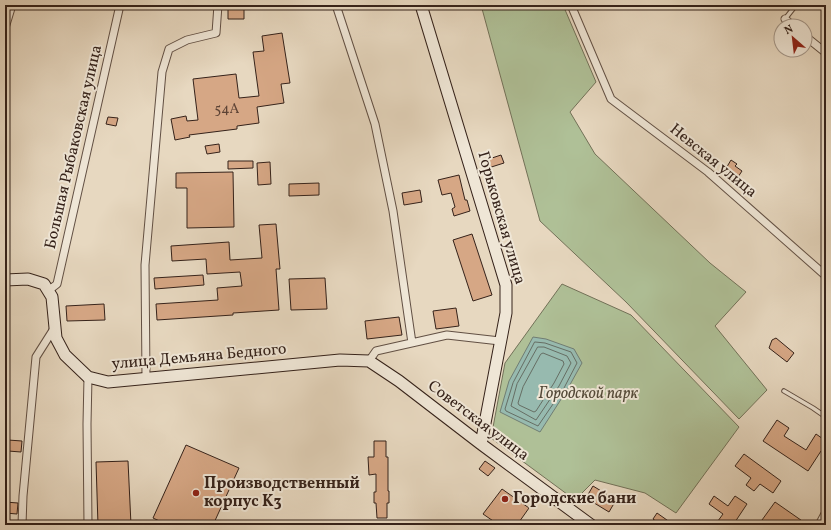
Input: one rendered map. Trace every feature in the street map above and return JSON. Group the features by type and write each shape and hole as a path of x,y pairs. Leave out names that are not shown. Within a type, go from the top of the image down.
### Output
{"main road":[{"name":"Горьковская улица","path":"421,5 506,285 506,312 481,444"},
{"path":"5,280 28,279 44,284 48,292"},
{"name":"улица Демьяна Бедного","path":"48,292 52,297 56,338 65,355 88,377 108,382 340,360 369,361"},
{"name":"Советская улица","path":"369,361 399,381 591,525"}],"street":[{"path":"5,28 12,5"},
{"name":"Большая Рыбаковская улица","path":"48,292 57,284 120,5"},
{"path":"146,378 145,265 162,72 169,49 187,40 216,33 218,5"},
{"path":"336,5 374,124 393,212 412,343"},
{"name":"Невская улица","path":"571,5 611,99 708,172 826,276"},
{"path":"813,42 826,53"},
{"path":"22,525 23,496 36,357 55,327"},
{"path":"369,361 376,351 447,336 500,341"},
{"path":"88,377 86,424 88,525"},
{"path":"818,525 826,512"}],"lane":[{"path":"786,18 796,5"},
{"path":"784,391 826,417"}],"green space":[{"path":"481,5 563,5 596,82 570,112 595,154 710,263 746,292 715,326 767,390 739,419 626,302 540,221"},
{"name":"Городской парк","path":"562,284 631,315 739,427 676,513 645,493 595,480 575,500 491,438 505,363"}],"water":[{"path":"533,337 546,339 574,349 582,363 567,390 540,432 500,412 509,381"}],"building":[{"path":"228,8 244,8 244,19 228,19"},
{"path":"282,33 290,83 281,84 284,103 257,107 259,123 237,126 237,129 189,135 190,137 175,140 171,119 186,116 187,121 198,120 193,79 236,74 239,98 259,96 253,52 264,51 262,36"},
{"path":"108,117 118,118 116,126 106,124"},
{"path":"219,144 220,152 207,154 205,146"},
{"path":"501,155 504,163 485,169 483,161"},
{"path":"731,160 737,164 735,166 742,171 736,180 725,174 727,171 725,170"},
{"path":"228,161 253,161 253,168 228,169"},
{"path":"270,162 271,184 258,185 257,163"},
{"path":"233,172 234,227 187,228 187,188 176,188 176,173"},
{"path":"459,175 465,200 467,200 470,211 454,216 452,209 455,207 451,193 442,195 438,180"},
{"path":"319,183 319,195 289,196 289,184"},
{"path":"420,190 422,202 404,205 402,193"},
{"path":"276,224 280,269 276,269 279,310 233,313 233,315 157,320 156,304 218,300 217,288 242,286 240,272 207,274 206,259 172,261 171,246 229,242 230,260 262,258 259,225"},
{"path":"472,234 492,295 473,301 453,240"},
{"path":"203,275 204,285 155,289 154,278"},
{"path":"325,278 327,309 291,310 289,279"},
{"path":"104,304 105,320 67,321 66,306"},
{"path":"456,308 459,326 436,329 433,311"},
{"path":"399,317 402,335 367,339 365,321"},
{"path":"776,338 794,353 787,362 769,348 772,340"},
{"path":"777,420 789,428 784,436 806,450 816,434 826,441 826,454 821,451 808,471 763,441"},
{"path":"8,440 22,441 21,452 8,451"},
{"path":"374,441 386,441 389,491 387,518 377,518 376,503 374,503 374,492 376,492 376,474 369,475 368,457 374,457"},
{"name":"Производственный корпус K3","path":"186,445 239,468 213,525 168,525 153,518"},
{"path":"744,454 781,481 773,493 760,484 754,491 746,485 751,478 735,466"},
{"path":"128,461 131,525 98,525 96,462"},
{"path":"485,461 495,468 488,476 479,469"},
{"path":"593,486 616,500 609,512 586,498"},
{"name":"Городские бани","path":"502,489 529,508 517,525 499,525 483,514"},
{"path":"714,496 728,506 735,496 747,504 733,525 715,525 723,514 709,504"},
{"path":"5,502 18,503 17,514 5,513"},
{"path":"775,502 808,525 769,525 762,520"},
{"path":"657,513 674,525 661,525 653,519"}],"place":[{"name":"Производственный корпус K3","path":"196,493"},
{"name":"Городские бани","path":"505,499"}]}
